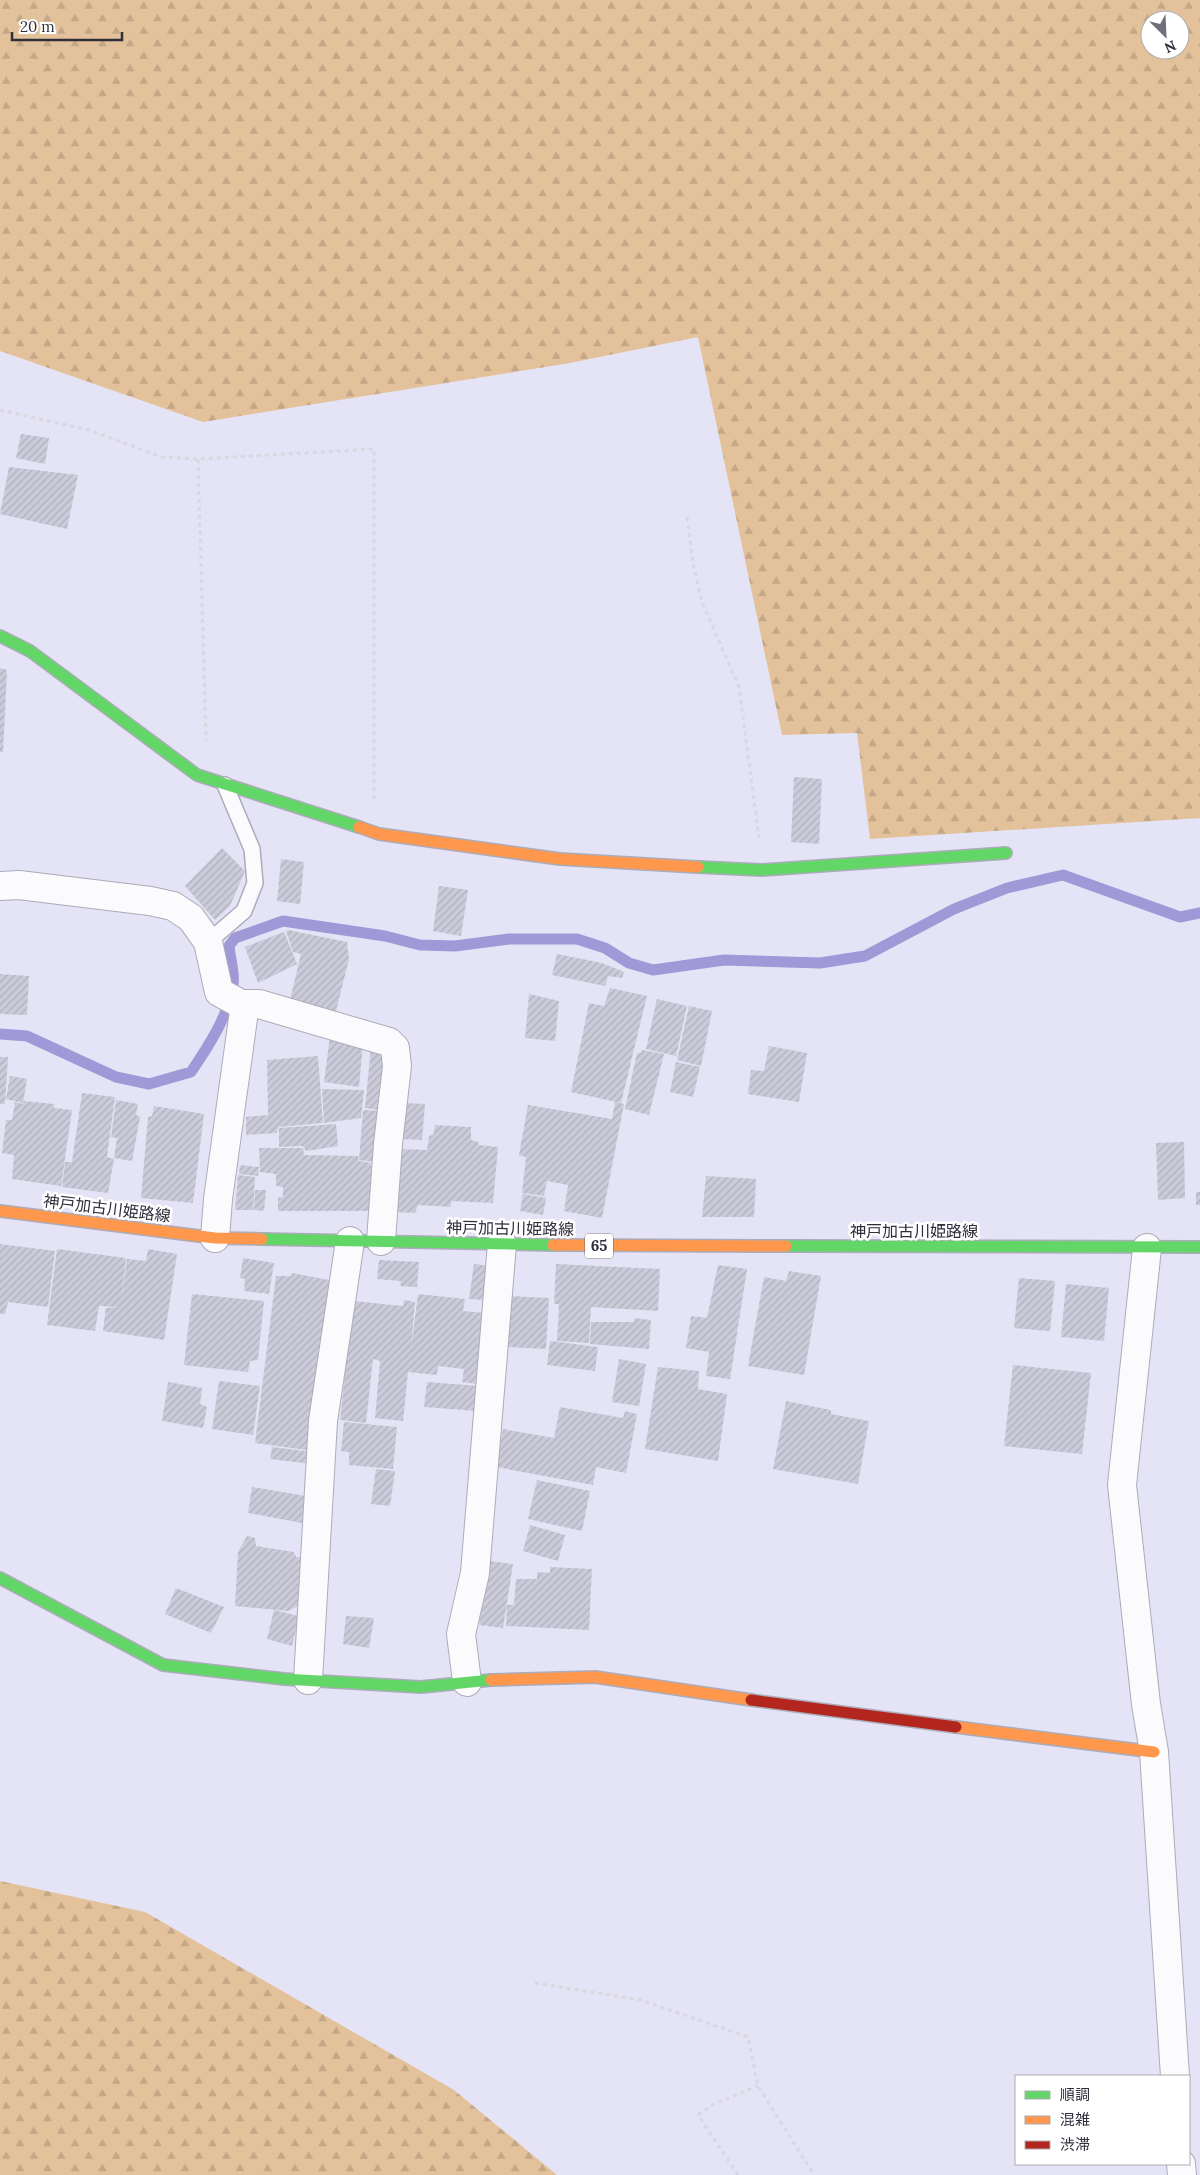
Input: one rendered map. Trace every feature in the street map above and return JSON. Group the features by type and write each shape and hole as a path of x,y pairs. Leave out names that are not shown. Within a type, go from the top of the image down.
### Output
{"street":[{"path":"0,636 30,651 197,774 225,785 374,833 560,859 762,870 1006,854"},
{"path":"0,886 19,885 150,901 173,906 191,918 208,942 219,992 241,1004 258,1004 389,1042 395,1048 397,1066 388,1144 381,1241"},
{"path":"215,1238 218,1199 246,1004"},
{"name":"神戸加古川姫路線","path":"0,1211 215,1238 502,1244 1200,1247"},
{"path":"308,1680 323,1421 350,1241"},
{"path":"468,1682 461,1634 475,1573 502,1244"},
{"path":"1147,1248 1122,1485 1146,1704 1154,1752 1175,2075"},
{"path":"0,1578 163,1665 308,1680 421,1686 468,1682 594,1677 826,1711 1154,1752"}],"lane":[{"path":"208,942 244,911 255,883 252,850 225,785"}],"path":[{"path":"0,410 90,430 162,457 198,459 374,449 374,833"},
{"path":"198,459 207,778"},
{"path":"687,517 693,563 702,602 739,687 762,870"},
{"path":"535,1983 641,2000 748,2037 758,2086 814,2175"},
{"path":"738,2175 698,2115 714,2104 758,2086"}],"green space":[{"path":"0,0 1200,0 1200,818 870,839 857,733 782,735 698,337 570,363 203,422 0,351"},
{"path":"0,1881 145,1912 454,2090 557,2175 0,2175"}],"building":[{"path":"21,434 49,438 45,464 16,458"},
{"path":"9,467 78,475 67,529 0,514"},
{"path":"0,668 7,670 3,752 0,752"},
{"path":"794,777 822,779 819,844 791,842"},
{"path":"222,848 245,871 230,906 215,920 185,886"},
{"path":"281,859 304,862 300,904 277,901"},
{"path":"439,886 468,890 461,936 433,931"},
{"path":"286,931 347,942 349,959 335,1015 289,1004 301,954 293,952"},
{"path":"284,932 297,964 258,983 245,947"},
{"path":"557,954 602,963 624,972 622,978 608,976 605,986 552,975"},
{"path":"0,974 29,976 27,1015 0,1014"},
{"path":"610,988 647,996 621,1103 571,1092 589,1003 604,1006"},
{"path":"529,994 559,1001 555,1041 525,1038"},
{"path":"657,999 687,1006 676,1056 646,1049"},
{"path":"689,1006 712,1011 701,1066 677,1060"},
{"path":"330,1036 363,1044 359,1087 324,1082"},
{"path":"769,1046 807,1053 799,1102 748,1094 751,1070 764,1071"},
{"path":"371,1047 386,1053 381,1110 365,1108"},
{"path":"642,1050 664,1054 649,1115 625,1109 637,1053 641,1053"},
{"path":"318,1056 323,1123 278,1127 277,1133 246,1135 246,1117 268,1115 267,1060"},
{"path":"0,1057 8,1057 5,1104 0,1104"},
{"path":"676,1062 700,1067 693,1097 670,1092"},
{"path":"10,1076 27,1079 23,1103 6,1099"},
{"path":"322,1089 364,1090 361,1118 324,1123"},
{"path":"82,1093 115,1097 107,1157 114,1159 108,1193 62,1187 65,1162 72,1162"},
{"path":"116,1100 138,1104 136,1115 140,1117 132,1161 114,1158 117,1138 111,1137"},
{"path":"24,1101 54,1104 54,1108 72,1110 61,1186 12,1179 14,1155 2,1153 6,1120 12,1120 15,1102 23,1104 22,1108"},
{"path":"615,1102 624,1104 602,1218 564,1211 568,1185 547,1181 544,1196 522,1193 526,1157 519,1155 528,1105 612,1119"},
{"path":"405,1103 425,1104 422,1140 402,1139"},
{"path":"154,1106 204,1114 193,1203 141,1198 148,1117 152,1116"},
{"path":"363,1110 381,1111 376,1162 359,1160"},
{"path":"336,1124 338,1146 306,1151 303,1146 279,1147 279,1128"},
{"path":"435,1125 471,1127 471,1140 478,1142 479,1145 498,1147 493,1203 452,1201 450,1207 418,1205 415,1213 394,1212 399,1149 427,1150 429,1136 433,1135"},
{"path":"1184,1142 1185,1198 1158,1200 1156,1143"},
{"path":"259,1148 303,1148 304,1155 358,1156 359,1163 359,1161 371,1163 371,1211 278,1211 278,1198 283,1197 283,1187 276,1186 276,1174 260,1172"},
{"path":"240,1165 259,1167 258,1176 239,1174"},
{"path":"238,1175 255,1177 253,1210 235,1210"},
{"path":"706,1176 756,1179 754,1217 702,1217"},
{"path":"255,1190 266,1190 264,1211 254,1210"},
{"path":"1196,1192 1200,1192 1200,1205 1196,1205"},
{"path":"523,1194 546,1198 543,1215 520,1211"},
{"path":"0,1244 55,1251 48,1307 8,1302 5,1314 0,1314"},
{"path":"57,1249 126,1258 121,1302 127,1259 146,1261 148,1249 177,1254 164,1340 103,1331 106,1308 120,1307 99,1306 95,1331 47,1325"},
{"path":"243,1258 274,1263 269,1294 244,1291 245,1279 240,1278"},
{"path":"379,1260 419,1262 417,1287 400,1286 401,1281 377,1279"},
{"path":"474,1264 489,1266 483,1300 469,1299"},
{"path":"556,1264 660,1269 658,1311 591,1307 589,1343 557,1341 559,1304 554,1304"},
{"path":"718,1265 747,1269 730,1379 706,1376 709,1352 686,1348 691,1316 707,1318"},
{"path":"789,1271 821,1276 804,1375 748,1366 764,1277 786,1281"},
{"path":"292,1273 329,1280 331,1274 314,1451 255,1443 276,1276 291,1276"},
{"path":"1019,1278 1055,1281 1050,1331 1014,1328"},
{"path":"1066,1284 1109,1288 1104,1341 1061,1337"},
{"path":"192,1294 264,1301 258,1360 250,1361 248,1372 184,1365"},
{"path":"418,1294 465,1299 463,1311 485,1313 477,1384 462,1382 464,1369 438,1366 437,1375 408,1372 403,1421 375,1418 380,1361 373,1359 366,1423 340,1420 353,1301 403,1306 404,1300 415,1302 411,1349"},
{"path":"509,1296 549,1298 546,1349 506,1347"},
{"path":"634,1318 651,1320 649,1349 590,1344 591,1322 634,1322"},
{"path":"550,1341 598,1347 595,1371 547,1365"},
{"path":"619,1359 646,1364 639,1406 612,1402"},
{"path":"1013,1365 1091,1373 1082,1454 1004,1446"},
{"path":"658,1367 699,1371 698,1389 727,1394 718,1461 645,1449"},
{"path":"219,1381 260,1386 253,1435 212,1429"},
{"path":"168,1382 202,1388 200,1404 207,1407 203,1428 162,1421"},
{"path":"427,1382 479,1386 477,1411 424,1407"},
{"path":"786,1401 831,1410 831,1414 869,1421 858,1484 773,1469"},
{"path":"560,1407 623,1418 625,1411 637,1414 626,1473 596,1467 593,1485 496,1467 503,1429 554,1438"},
{"path":"344,1422 397,1427 393,1469 349,1465 349,1452 341,1451"},
{"path":"272,1447 313,1452 312,1464 270,1459"},
{"path":"376,1469 395,1471 390,1506 371,1504"},
{"path":"537,1480 590,1491 582,1531 528,1519"},
{"path":"252,1487 306,1496 302,1523 248,1513"},
{"path":"530,1525 565,1535 558,1561 523,1551"},
{"path":"247,1536 255,1538 256,1546 294,1552 296,1557 302,1557 298,1606 288,1611 235,1606 238,1552"},
{"path":"489,1561 513,1564 503,1628 479,1625"},
{"path":"550,1567 592,1569 589,1630 506,1626 507,1605 514,1605 516,1579 537,1579 537,1572 550,1573"},
{"path":"176,1588 224,1607 211,1633 165,1614"},
{"path":"274,1610 299,1616 292,1646 267,1639"},
{"path":"346,1616 374,1618 369,1648 343,1644"}],"waterway":[{"path":"0,1034 27,1036 116,1077 149,1084 191,1072 217,1030 231,996 233,976 229,946 235,938 283,921 385,936 420,945 455,946 509,939 577,939 605,948 629,963 653,970 724,960 820,963 865,956 954,909 1007,888 1063,875 1180,917 1200,913"}],"traffic: fast":[{"path":"0,636 30,651 197,775 359,827"},
{"path":"698,867 762,870 1006,853"},
{"path":"262,1239 553,1245"},
{"path":"786,1246 1200,1247"},
{"path":"0,1578 163,1665 284,1679 421,1687 491,1680"}],"traffic: slow":[{"path":"359,827 379,834 560,859 698,867"},
{"path":"0,1211 215,1238 262,1239"},
{"path":"553,1245 786,1246"},
{"path":"491,1680 595,1677 751,1700"},
{"path":"956,1727 1154,1752"}],"traffic: jam":[{"path":"751,1700 956,1727"}]}
